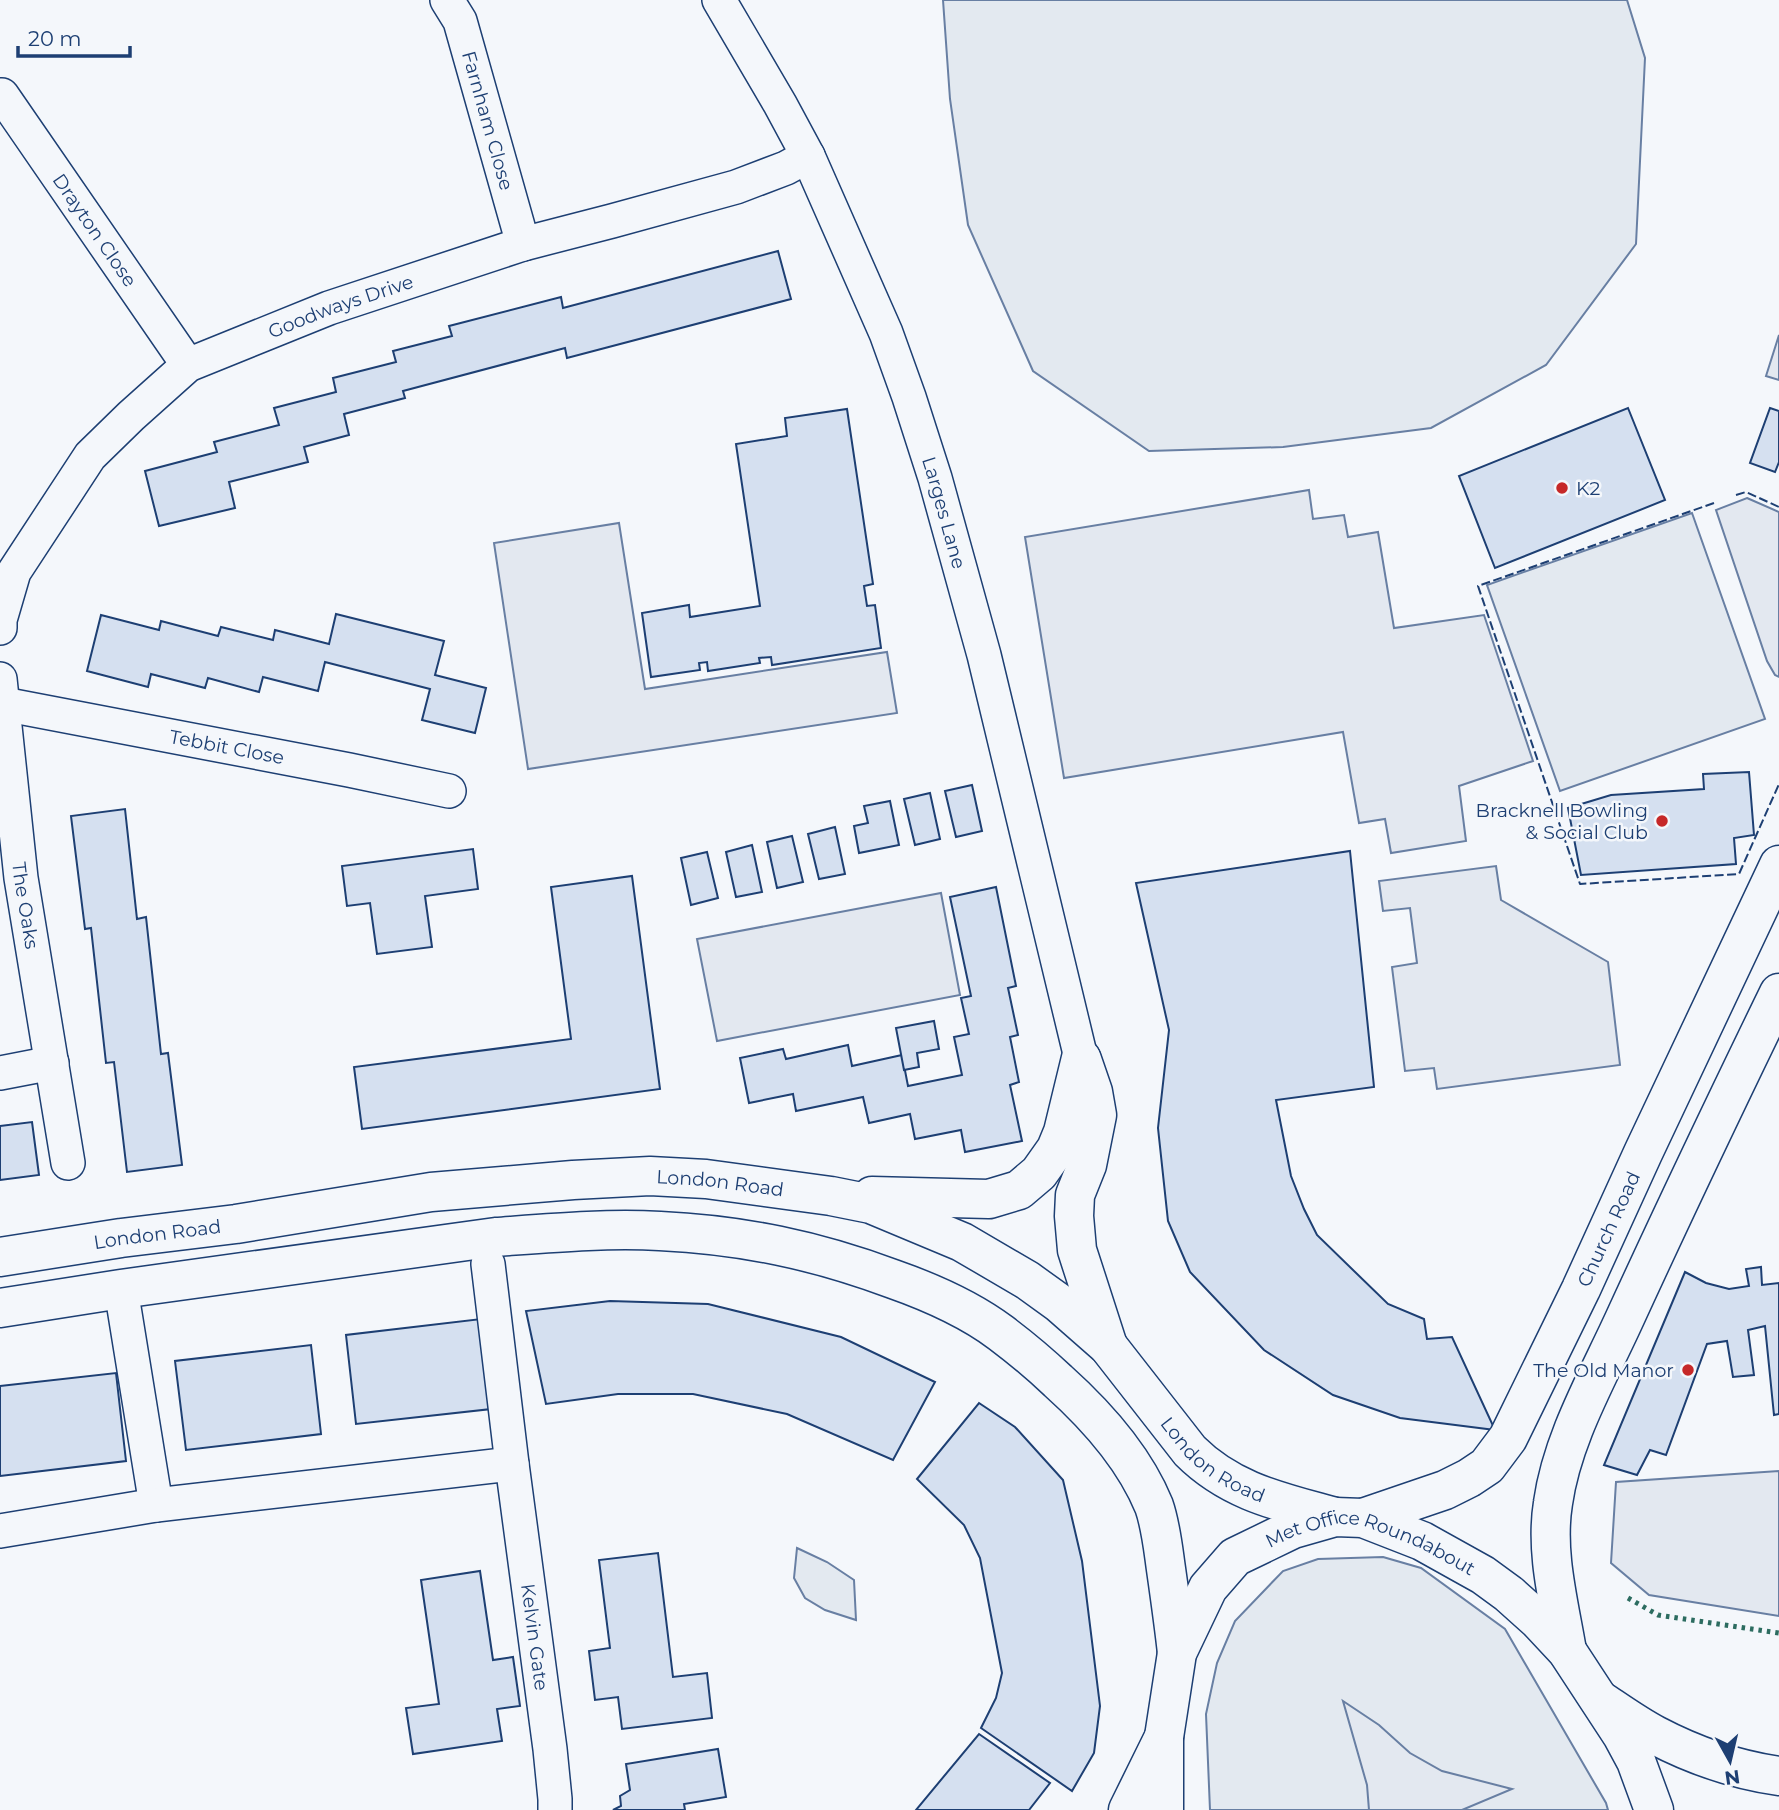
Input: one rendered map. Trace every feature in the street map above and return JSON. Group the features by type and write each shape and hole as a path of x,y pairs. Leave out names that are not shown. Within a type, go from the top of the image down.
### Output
{"main road":[{"name":"Church Road","path":"1349,1517 1445,1490 1487,1466 1508,1438 1779,865"},
{"path":"1567,1651 1555,1583 1551,1539 1553,1504 1561,1466 1584,1404 1779,993"},
{"path":"831,1196 904,1195 989,1199 1019,1190 1039,1173 1056,1149 1063,1132 1081,1058"},
{"path":"1081,1058 1093,1092 1097,1115 1087,1165 1075,1195 1077,1250 1108,1346"},
{"name":"London Road","path":"0,1257 262,1220 431,1192 573,1180 650,1176 706,1179 831,1196 871,1205 962,1242 1027,1280 1059,1303 1108,1346 1190,1451 1204,1465 1236,1485 1266,1498 1349,1517"},
{"path":"0,1308 496,1237 606,1230 684,1232 745,1238 832,1258 917,1288 1000,1332 1075,1396 1102,1426 1126,1455 1154,1508 1162,1540 1177,1653"},
{"name":"Met Office Roundabout","path":"1164,1810 1164,1737 1177,1653 1208,1588 1235,1557 1293,1529 1349,1517 1422,1541 1483,1575 1538,1619 1567,1651 1600,1700 1636,1760 1654,1810"},
{"path":"1600,1700 1655,1735 1689,1751 1724,1763 1779,1776"},
{"path":"1128,1810 1164,1737"}],"street":[{"name":"Farnham Close","path":"447,0 460,20 523,243"},
{"name":"Larges Lane","path":"719,0 808,156 886,333 909,397 935,478 984,655 1081,1058"},
{"name":"Drayton Close","path":"2,95 188,365"},
{"name":"Goodways Drive","path":"0,628 7,570 90,456 188,365 329,308 523,243 736,187 786,168 808,156"},
{"name":"Tebbit Close","path":"1,691 449,792"},
{"name":"The Oaks","path":"1,691 21,878 68,1163"},
{"path":"0,1073 52,1063"},
{"name":"Kelvin Gate","path":"488,1264 550,1749 555,1810"},
{"path":"121,1289 156,1506"},
{"path":"0,1531 156,1506 512,1464"}],"shaded area":[{"path":"943,0 1627,0 1645,58 1636,244 1546,365 1431,428 1283,447 1149,451 1033,371 968,225 950,99"},
{"path":"1779,335 1779,380 1766,376"},
{"path":"1309,490 1313,519 1344,515 1348,537 1378,532 1394,628 1484,615 1533,761 1459,786 1466,841 1391,853 1385,819 1359,823 1343,732 1064,778 1025,537"},
{"path":"1747,498 1779,512 1779,677 1767,661 1716,510"},
{"path":"1692,513 1765,719 1560,791 1487,585"},
{"path":"619,523 645,689 887,652 897,713 528,769 494,543"},
{"path":"1496,866 1501,900 1608,962 1620,1065 1437,1089 1434,1068 1405,1071 1392,967 1417,963 1410,908 1383,911 1379,881"},
{"path":"941,893 960,995 717,1041 697,939"},
{"path":"1779,1471 1779,1616 1649,1595 1611,1563 1616,1482"},
{"path":"797,1548 827,1562 854,1580 856,1620 825,1610 805,1598 794,1578"},
{"path":"1383,1557 1421,1568 1505,1629 1608,1810 1210,1810 1206,1714 1217,1663 1235,1621 1283,1571 1318,1559"},
{"path":"1343,1701 1379,1725 1410,1753 1442,1771 1512,1789 1462,1810 1369,1810 1367,1785"}],"building":[{"path":"778,251 791,299 567,358 565,348 403,391 405,398 344,414 349,435 304,447 308,462 229,482 235,508 159,526 145,471 217,452 214,442 279,425 274,408 336,392 333,378 396,362 393,351 452,336 449,326 561,297 563,308"},
{"name":"K2","path":"1628,408 1665,500 1495,568 1459,476"},
{"path":"1770,408 1779,411 1779,462 1775,472 1750,463"},
{"path":"847,409 873,584 864,586 867,606 875,605 881,648 772,665 771,657 759,658 760,663 708,671 707,662 699,663 700,670 651,677 642,613 689,605 690,617 760,606 736,444 787,436 785,418"},
{"path":"336,614 444,641 435,675 486,688 475,733 422,720 430,689 325,662 318,691 263,677 259,692 208,678 205,688 151,674 148,687 87,671 101,615 159,630 161,621 218,636 221,627 273,640 275,630 329,644"},
{"name":"Bracknell Bowling & Social Club","path":"1749,772 1754,835 1734,838 1736,864 1581,875 1568,808 1611,795 1704,789 1703,774"},
{"path":"972,785 982,831 956,837 945,791"},
{"path":"930,793 940,839 915,845 904,799"},
{"path":"890,801 899,845 859,853 854,826 868,823 864,806"},
{"path":"125,809 137,919 146,917 161,1054 168,1053 182,1165 127,1172 114,1062 106,1063 91,928 85,929 71,816"},
{"path":"835,827 845,874 819,879 808,834"},
{"path":"792,836 803,882 777,888 767,842"},
{"path":"752,845 762,892 736,897 726,852"},
{"path":"473,849 478,889 425,896 432,947 377,954 370,903 347,906 342,866"},
{"path":"1350,851 1374,1087 1276,1100 1291,1176 1317,1235 1388,1304 1424,1319 1427,1339 1452,1337 1495,1430 1400,1418 1333,1395 1264,1350 1190,1272 1168,1221 1158,1128 1169,1030 1136,883"},
{"path":"707,852 718,898 691,905 681,858"},
{"path":"632,876 660,1089 362,1129 354,1067 571,1039 551,887"},
{"path":"996,887 1016,986 1008,988 1018,1035 1010,1037 1019,1082 1010,1085 1022,1141 965,1152 961,1130 915,1139 910,1114 869,1123 863,1097 796,1111 793,1094 749,1103 740,1058 783,1049 786,1059 848,1045 852,1066 902,1055 908,1086 962,1075 954,1037 969,1034 961,998 971,996 950,897"},
{"path":"934,1021 939,1049 917,1053 919,1067 904,1070 896,1028"},
{"path":"32,1122 39,1175 0,1180 0,1126"},
{"path":"1761,1267 1762,1285 1779,1283 1779,1414 1774,1415 1765,1326 1748,1330 1754,1375 1733,1377 1727,1341 1707,1344 1666,1455 1650,1450 1637,1475 1604,1465 1685,1272 1706,1283 1729,1289 1749,1286 1746,1269"},
{"path":"610,1301 708,1304 841,1337 935,1382 893,1460 787,1414 693,1394 618,1394 546,1404 526,1311"},
{"path":"481,1319 491,1409 356,1424 346,1335"},
{"path":"311,1345 321,1434 186,1450 175,1361"},
{"path":"116,1373 126,1461 0,1476 0,1386"},
{"path":"979,1403 1015,1427 1063,1480 1082,1561 1100,1706 1094,1753 1072,1791 981,1728 996,1698 1002,1673 980,1558 964,1525 917,1479"},
{"path":"658,1553 673,1677 707,1673 712,1718 622,1729 618,1697 595,1700 589,1651 610,1648 599,1560"},
{"path":"480,1571 493,1660 513,1657 520,1706 497,1709 502,1741 413,1754 406,1708 439,1704 421,1580"},
{"path":"979,1734 1050,1783 1029,1810 916,1810"},
{"path":"718,1749 726,1797 684,1804 685,1810 613,1810 621,1806 620,1796 630,1790 626,1764"}],"hedge":[{"path":"1628,1598 1658,1615 1779,1633"}],"fence":[{"path":"1736,495 1746,492 1779,507"},
{"path":"1714,503 1478,586 1580,884 1739,874 1779,784"}],"place":[{"name":"K2","path":"1562,488"},
{"name":"Bracknell Bowling & Social Club","path":"1662,821"},
{"name":"The Old Manor","path":"1688,1370"}]}
